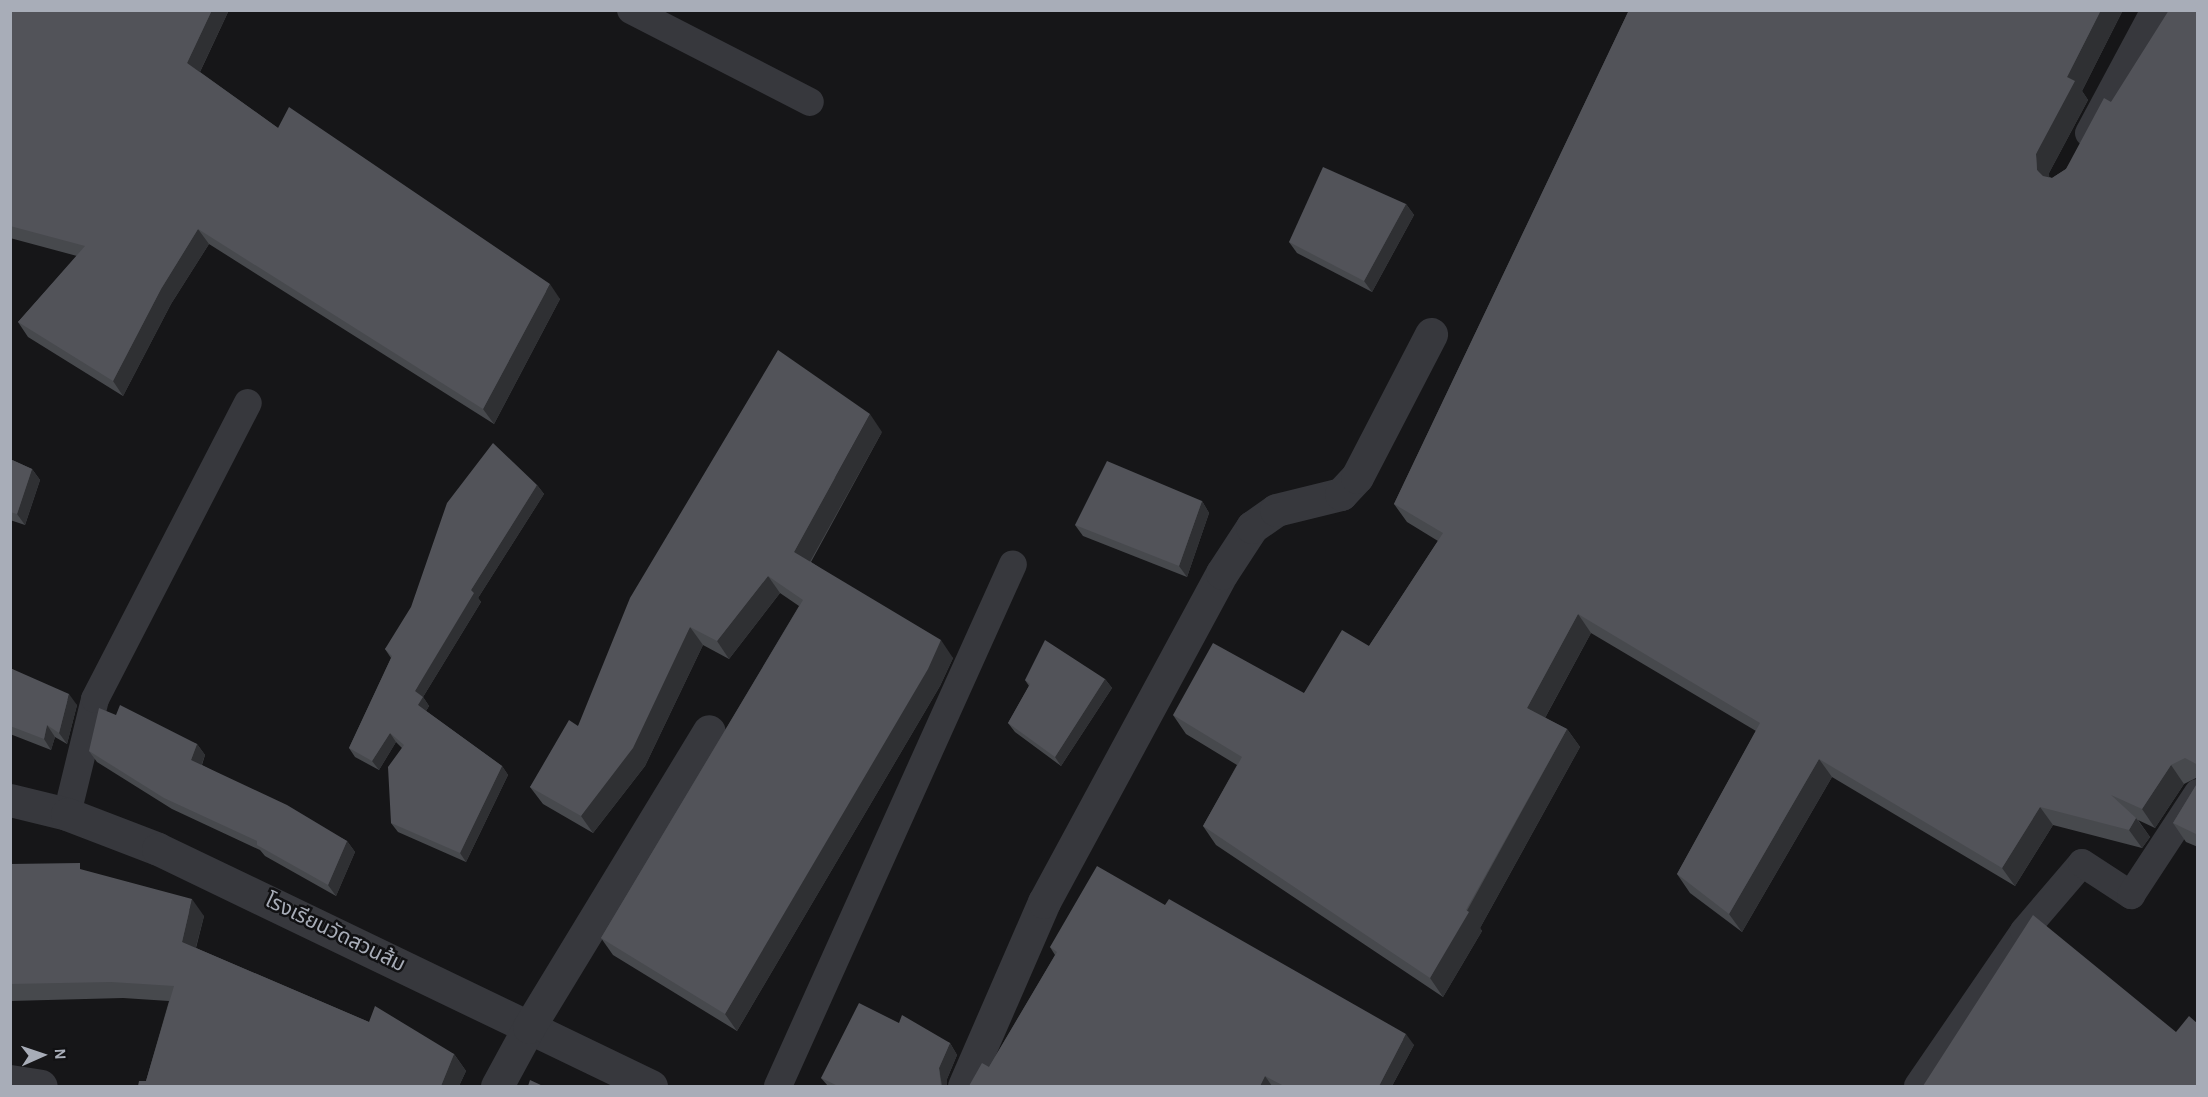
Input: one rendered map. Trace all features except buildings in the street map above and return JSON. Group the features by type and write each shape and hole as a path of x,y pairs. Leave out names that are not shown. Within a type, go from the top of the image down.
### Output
{"street":[{"path":"964,1086 1044,902 1222,573 1252,527 1275,510 1341,494 1357,477 1431,334"},
{"path":"497,1086 529,1027 709,731"},
{"name":"โรงเรียนวัดสวนส้ม","path":"10,800 67,814 158,849 651,1086"},
{"path":"10,1081 41,1086"}],"lane":[{"path":"631,10 810,102"},
{"path":"2076,158 2155,10"},
{"path":"67,814 95,699 248,403"},
{"path":"778,1086 1013,564"},
{"path":"1918,1086 2024,930 2082,863 2131,895 2198,793"}]}
